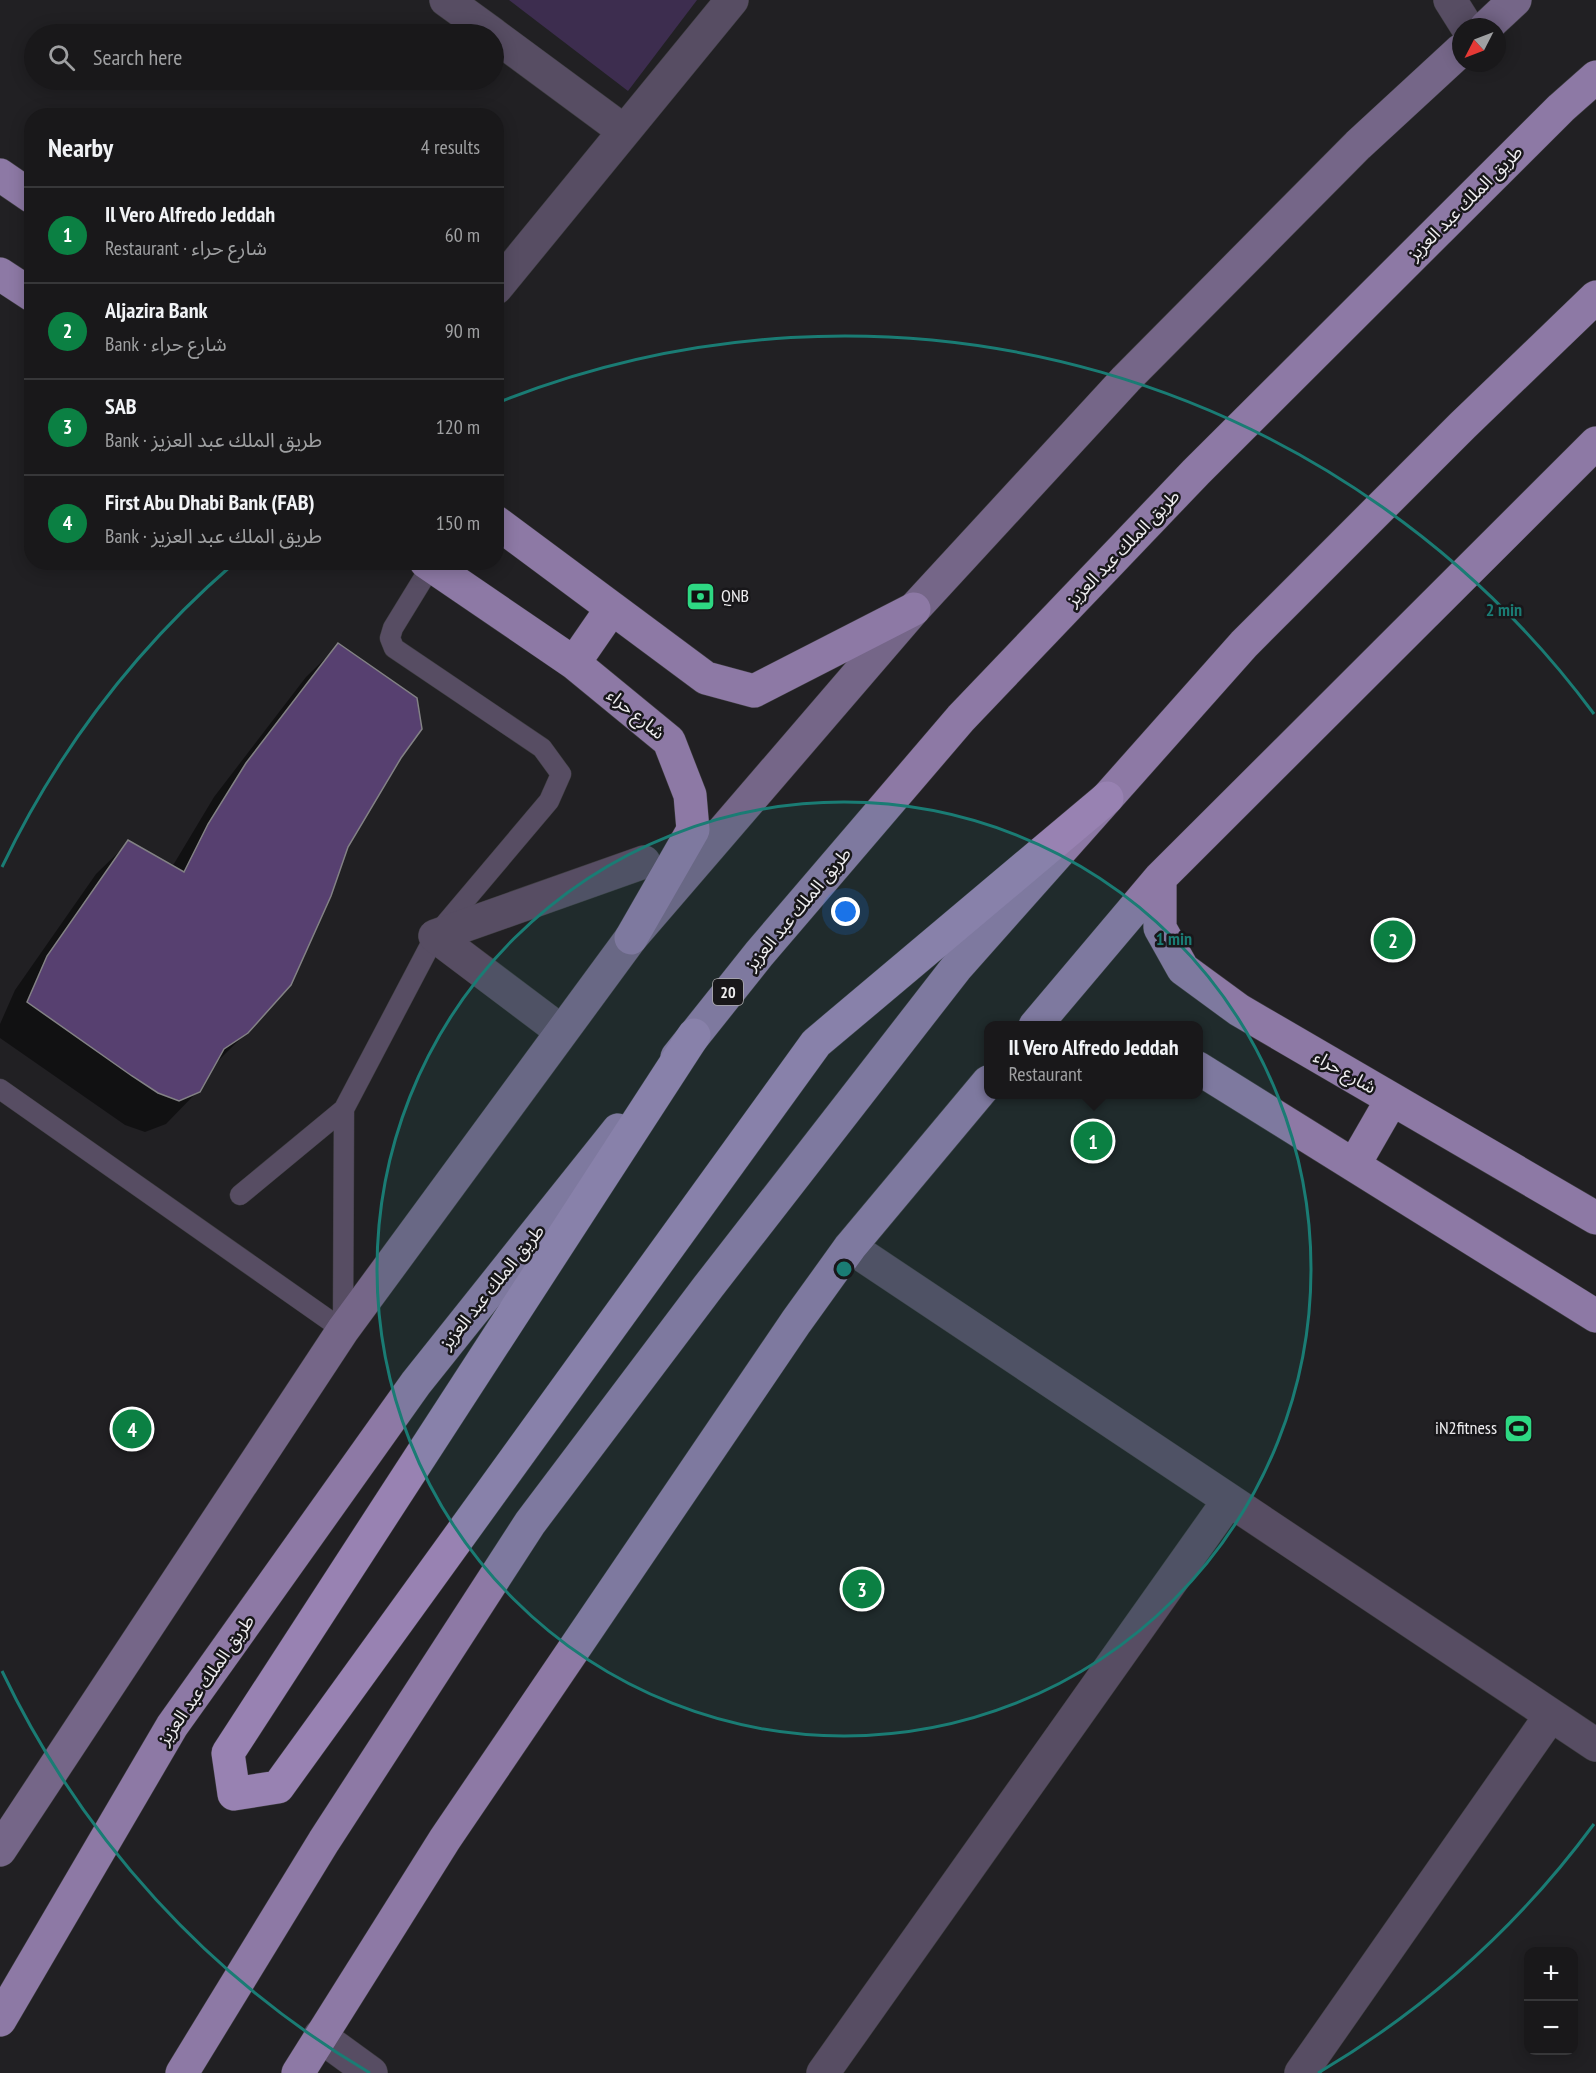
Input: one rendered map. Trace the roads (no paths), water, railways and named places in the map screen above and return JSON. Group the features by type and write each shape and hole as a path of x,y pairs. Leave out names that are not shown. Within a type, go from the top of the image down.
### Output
{"highway":[{"path":"694,1035 228,1754 234,1794 279,1787 816,1042 1107,798"}],"main road":[{"path":"1496,18 1515,0"},
{"path":"0,1850 343,1330 561,1031 632,938 914,609 1126,379 1358,145 1452,58"},
{"name":"طريق الملك عبد العزيز","path":"0,2020 179,1716 416,1383 759,954 977,701 1196,472 1596,76"},
{"path":"0,175 24,192"},
{"path":"0,274 24,290"},
{"path":"182,2073 324,1841 530,1523 708,1287 956,968 1244,644 1463,425 1596,297"},
{"path":"1039,1021 1160,878 1596,443"},
{"path":"504,528 706,678 754,691 914,609"},
{"name":"شارع حراء","path":"437,570 574,663 669,741 690,795 693,830 632,938"},
{"path":"574,663 612,608"},
{"name":"شارع حراء","path":"1160,878 1160,928 1183,969 1239,1010 1596,1218"},
{"path":"1203,1071 1596,1316"},
{"path":"298,2073 445,1839 796,1322 850,1247 984,1087"},
{"path":"1354,1165 1392,1099"}],"street":[{"path":"446,0 478,24"},
{"path":"504,278 732,0"},
{"path":"1450,0 1461,18"},
{"path":"504,43 624,131"},
{"path":"435,936 644,862"},
{"path":"435,936 561,1031"},
{"path":"850,1247 1596,1745"},
{"path":"823,2073 1229,1500"},
{"path":"1301,2073 1551,1715"},
{"path":"320,2036 371,2073"}],"lane":[{"path":"240,1195 344,1109 435,936 549,801 561,774 542,748 394,648 390,638 393,628 425,570"},
{"path":"0,1089 343,1330"},
{"path":"343,1330 344,1109"}],"place":[{"name":"QNB","path":"700,596"},
{"name":"Aljazira Bank","path":"1393,940"},
{"name":"Il Vero Alfredo Jeddah","path":"1093,1141"},
{"name":"iN2fitness","path":"1518,1428"},
{"name":"First Abu Dhabi Bank (FAB)","path":"132,1429"},
{"name":"SAB","path":"862,1589"}]}
